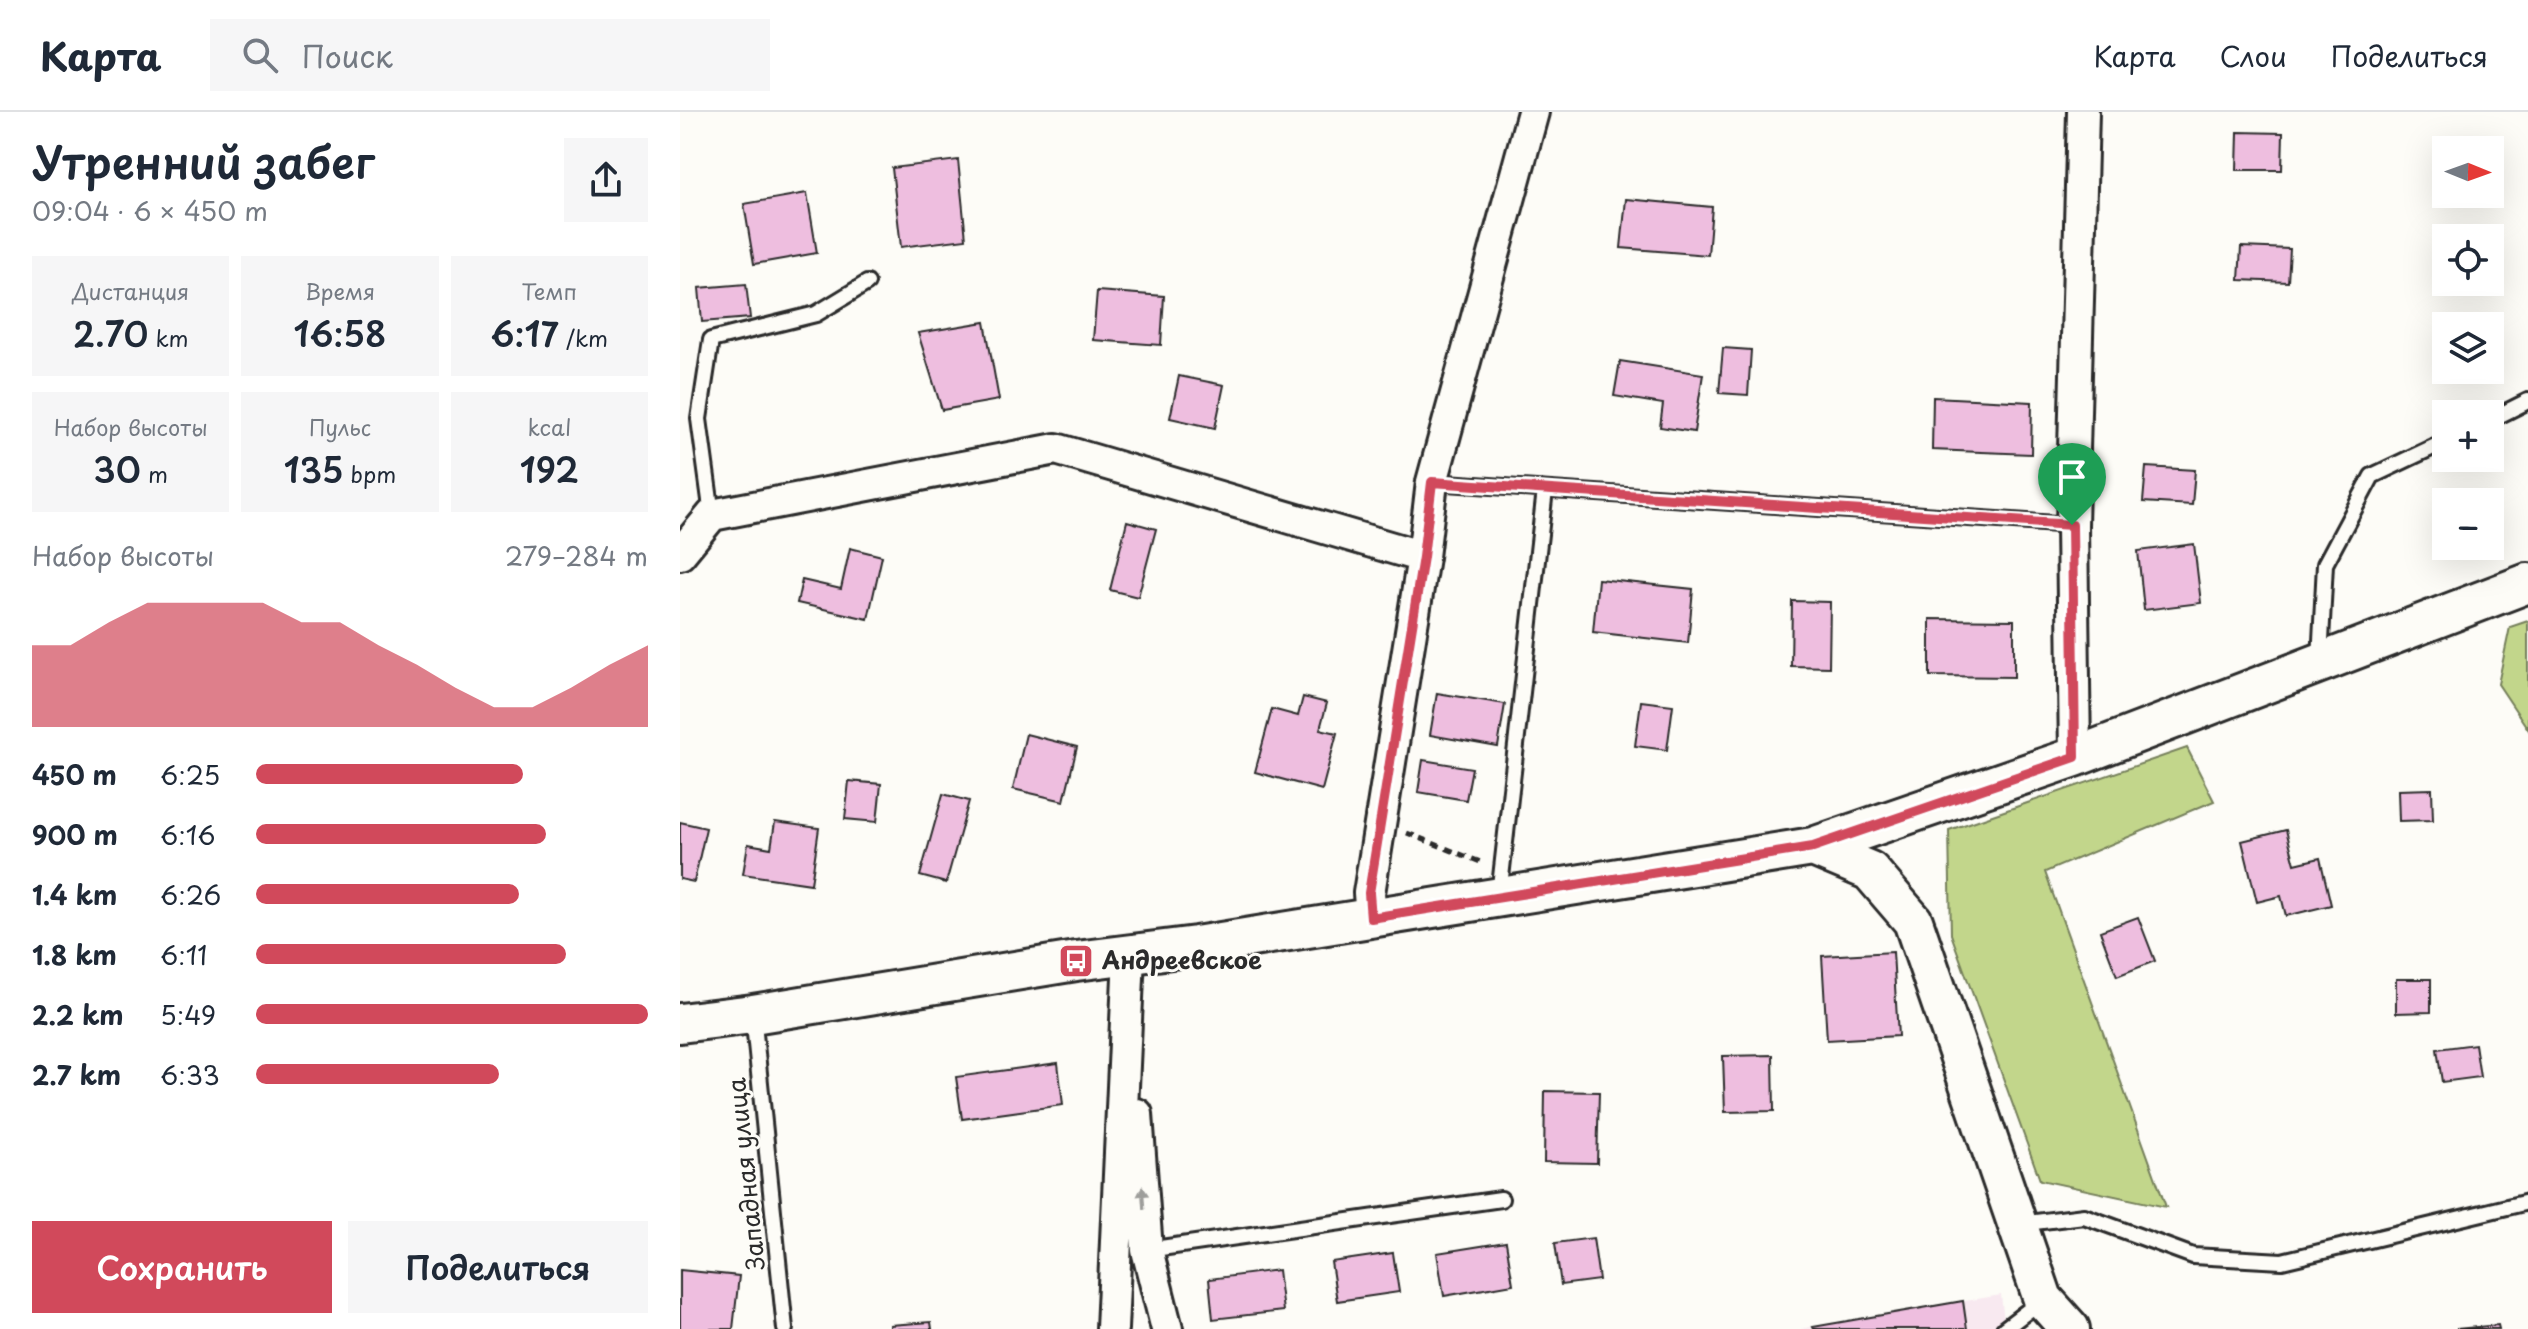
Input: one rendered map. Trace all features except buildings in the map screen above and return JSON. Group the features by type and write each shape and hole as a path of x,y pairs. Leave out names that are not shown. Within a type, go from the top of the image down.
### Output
{"street":[{"path":"1371,918 1369,893 1423,557 1432,482 1533,112"},
{"path":"2075,757 2072,525 2083,112"},
{"path":"680,554 712,515 1056,449 1423,557"},
{"path":"680,1023 1371,918 1500,884 1813,847 2075,757 2528,583"},
{"path":"1813,847 1870,871 1913,921 2016,1224 2042,1314 2070,1329"},
{"path":"1112,1329 1129,955"},
{"path":"1127,1028 1133,1056 1147,1250 1167,1329"}],"lane":[{"path":"712,515 699,419 711,340 816,314 867,283"},
{"path":"2504,413 2528,401"},
{"path":"2320,664 2325,564 2372,476 2432,448"},
{"path":"1432,482 2072,525"},
{"path":"1500,884 1545,490"},
{"name":"Западная улица","path":"753,1014 785,1329"},
{"path":"1147,1250 1501,1199"},
{"path":"2016,1224 2084,1216 2193,1256 2282,1261 2528,1202"},
{"path":"2004,1329 2042,1314"}],"path":[{"path":"1380,822 1500,884"}],"shaded area":[{"path":"2001,1295 2005,1329 1800,1329"}],"green space":[{"path":"2528,621 2528,729 2498,684 2510,627"},
{"path":"2187,748 2214,801 2045,872 2166,1207 2040,1180 1951,934 1949,830"}],"place":[{"name":"Андреевское","path":"1076,961"}],"route":[{"path":"1432,482 2072,525 2075,757 1813,847 1371,918 1369,893 1423,557 1432,482"}]}
